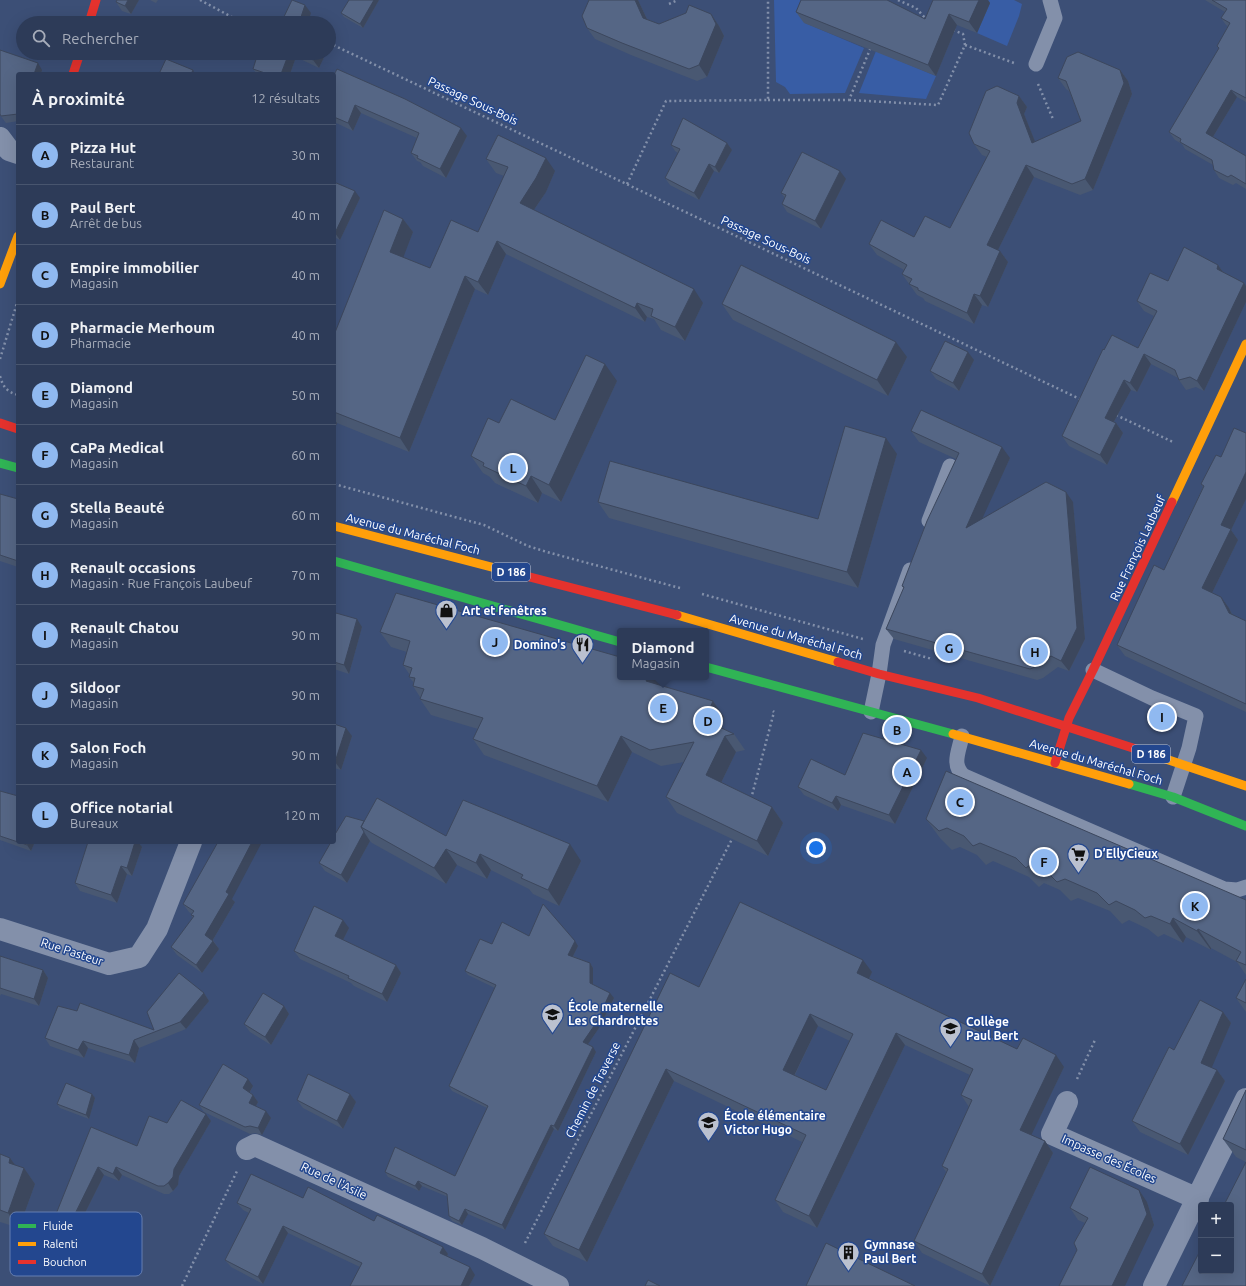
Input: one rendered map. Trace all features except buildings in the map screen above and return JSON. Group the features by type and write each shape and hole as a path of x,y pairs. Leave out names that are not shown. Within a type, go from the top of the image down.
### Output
{"main road":[{"path":"91,16 96,0"},
{"path":"74,72 78,60"},
{"path":"0,284 16,241"},
{"name":"Rue François Laubeuf","path":"1055,763 1066,726 1076,703 1094,670 1246,344"},
{"path":"0,424 16,428"},
{"path":"0,463 16,467"},
{"name":"Avenue du Maréchal Foch","path":"336,527 687,618 879,674 978,698 1246,786"},
{"path":"336,562 617,641"},
{"name":"Avenue du Maréchal Foch","path":"709,668 962,736 1055,763 1173,798 1246,826"}],"street":[{"path":"0,138 9,150 16,152"},
{"name":"Rue Pasteur","path":"0,929 109,964 139,956 157,929 190,844"},
{"path":"1154,1286 1246,1099"},
{"name":"Impasse des Écoles","path":"1067,1102 1052,1134 1198,1199"},
{"name":"Rue de l'Asile","path":"247,1149 255,1145 514,1264 558,1286"}],"lane":[{"path":"1034,68 1055,18 1050,0"},
{"path":"924,532 950,466"},
{"path":"871,712 883,645 916,554"},
{"path":"1094,670 1152,698 1196,716 1190,748 1173,798"},
{"path":"962,736 956,764 958,771 964,776 1224,889 1237,890 1246,887"}],"path":[{"path":"200,0 230,16"},
{"path":"669,4 678,0"},
{"path":"768,0 768,100"},
{"path":"898,0 916,8 926,18 932,21"},
{"path":"910,5 912,0"},
{"path":"627,184 666,101 849,100 938,105 965,45 963,34 951,29"},
{"path":"849,100 873,44"},
{"path":"965,45 1034,68 1053,119"},
{"name":"Passage Sous-Bois","path":"336,46 1087,402"},
{"path":"0,360 16,307"},
{"path":"0,376 3,386 16,395"},
{"path":"1109,412 1195,453"},
{"path":"336,485 484,525 528,546 682,589"},
{"path":"697,593 935,660"},
{"path":"751,799 774,712 770,707"},
{"name":"Chemin de Traverse","path":"514,1264 732,839"},
{"path":"1067,1102 1095,1040"},
{"path":"182,1286 247,1149"}],"shaded area":[{"path":"774,0 810,0 805,23 864,48 845,93 790,94 785,87 776,82"},
{"path":"982,0 1014,0 1022,4 1019,16 1007,46 977,33 990,3"},
{"path":"876,51 936,76 926,99 859,93"}],"traffic: fast":[{"path":"0,463 16,467"},
{"path":"336,562 617,641"},
{"path":"709,668 953,734"},
{"path":"1129,784 1173,797 1246,826"}],"traffic: slow":[{"path":"0,284 16,241"},
{"path":"1172,502 1246,344"},
{"path":"336,527 499,569"},
{"path":"677,615 838,662"},
{"path":"953,734 1129,784"},
{"path":"1139,750 1246,786"}],"traffic: jam":[{"path":"91,16 96,0"},
{"path":"74,72 78,60"},
{"path":"0,423 16,428"},
{"path":"1055,763 1069,718 1172,502"},
{"path":"499,569 677,615"},
{"path":"838,662 879,674 978,698 1139,750"}],"place":[{"name":"Office notarial","path":"513,468"},
{"name":"Art et fenêtres","path":"447,630"},
{"name":"Sildoor","path":"495,642"},
{"name":"Stella Beauté","path":"949,648"},
{"name":"Renault occasions","path":"1035,652"},
{"name":"Domino's","path":"582,664"},
{"name":"Diamond","path":"663,708"},
{"name":"Renault Chatou","path":"1162,717"},
{"name":"Pharmacie Merhoum","path":"708,721"},
{"name":"Paul Bert","path":"897,730"},
{"name":"Pizza Hut","path":"907,772"},
{"name":"Empire immobilier","path":"960,802"},
{"name":"CaPa Medical","path":"1044,862"},
{"name":"D’EllyCieux","path":"1078,874"},
{"name":"Salon Foch","path":"1195,906"},
{"name":"École maternelle Les Chardrottes","path":"553,1034"},
{"name":"Collège Paul Bert","path":"950,1048"},
{"name":"École élémentaire Victor Hugo","path":"709,1142"},
{"name":"Gymnase Paul Bert","path":"848,1272"}]}
